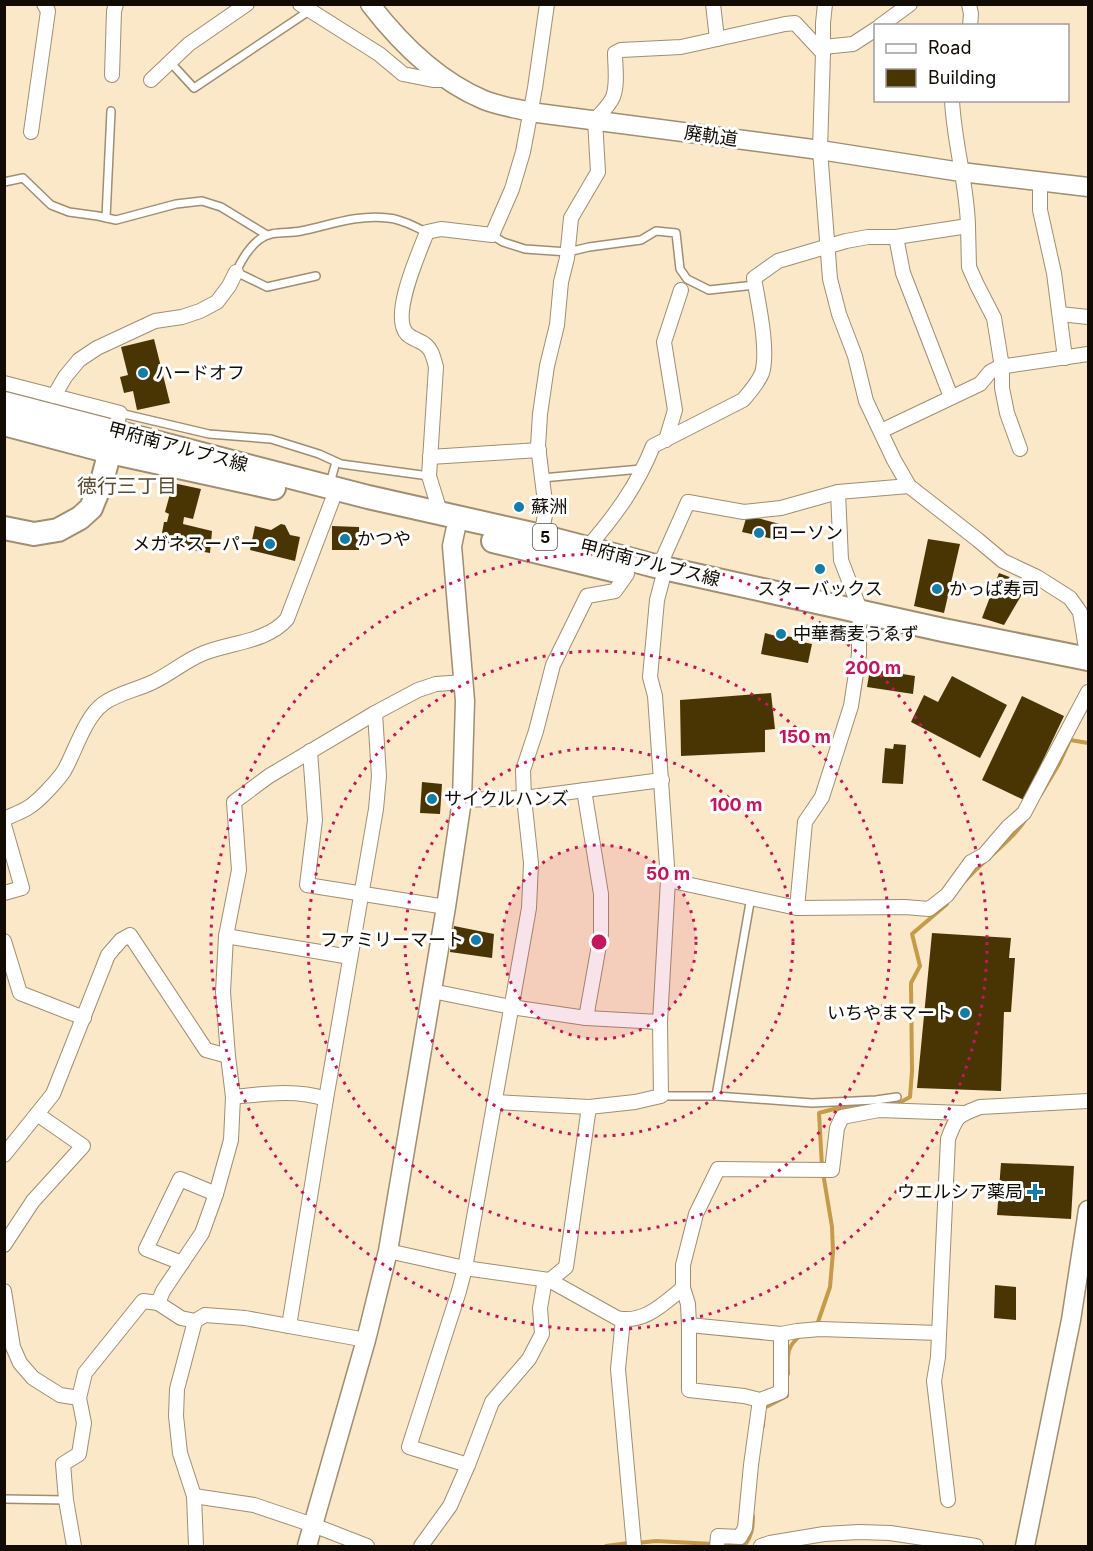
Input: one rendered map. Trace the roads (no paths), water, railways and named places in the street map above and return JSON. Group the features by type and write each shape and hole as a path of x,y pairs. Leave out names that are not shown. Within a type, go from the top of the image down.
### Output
{"main road":[{"name":"甲府南アルプス線","path":"4,404 115,432 156,461 330,494 451,522 627,573 661,574"},
{"name":"甲府南アルプス線","path":"4,424 115,432"},
{"path":"4,528 34,534 58,530 80,518 91,508 102,481 115,432"},
{"name":"甲府南アルプス線","path":"451,522 541,536 587,548 661,574 1089,673"},
{"name":"甲府南アルプス線","path":"860,620 1088,659"}],"street":[{"path":"31,132 48,11 44,4"},
{"path":"112,75 116,4"},
{"path":"151,80 189,44 247,4"},
{"name":"廃軌道","path":"370,4 407,45 447,80 486,101 530,112 820,150 961,172 1089,187"},
{"path":"307,1546 366,1340 388,1251 462,800 464,682 451,522 429,476 436,367 432,351 424,343 408,336 402,327 401,312 410,275 427,232 441,229 492,235 512,189 523,152 547,4"},
{"path":"713,4 717,39"},
{"path":"825,4 820,150 830,279 839,314 855,356 866,401 909,486 1003,561 1037,577 1070,598 1080,612 1088,659"},
{"path":"883,24 910,4"},
{"path":"969,4 970,24"},
{"path":"304,8 379,54 403,74 433,80 447,80"},
{"path":"541,536 546,510 538,450 540,414 547,366 557,325 571,218 598,172 595,120 614,96 615,53 621,50 681,47 795,23 823,50"},
{"path":"823,50 853,44 874,29"},
{"path":"952,102 961,172 968,206 969,267 994,318 1002,367 1002,388 1007,413 1020,449"},
{"path":"1040,181 1040,210 1054,273 1065,358"},
{"path":"587,548 610,521 644,469 653,447 743,400 753,388 761,374 765,359 753,278 777,261 827,246 868,237 896,237 968,226"},
{"path":"896,237 903,273 951,397"},
{"path":"54,396 65,377 79,360 97,348 154,321 182,317 217,302 236,272"},
{"path":"666,440 675,410 664,342 681,290"},
{"path":"1060,314 1089,317"},
{"path":"881,431 980,384 990,372 1002,367 1088,354"},
{"path":"4,383 54,396 115,432"},
{"path":"430,457 538,450"},
{"path":"494,1102 590,1107 635,1102 660,1096 660,1022 668,880 655,696 650,677 661,574 688,502 744,512 781,508 838,492 909,486"},
{"path":"797,908 806,822 822,797 851,706 859,654 860,620 841,560 838,492"},
{"path":"4,819 30,807 52,785 63,771 93,714 102,704 153,682 202,654 266,635 279,628 287,619 330,494"},
{"path":"468,1466 409,1447 465,1268 529,908 531,863 523,770 553,665 587,596 615,591 627,573"},
{"path":"158,1303 163,1291 202,1233 231,1140 233,1097 223,992 226,936 239,870 234,802 309,751 418,690 436,684 464,682"},
{"path":"668,880 797,908 905,907 929,909 947,895 971,862 984,855 1008,827 1024,813 1089,692"},
{"path":"289,1326 360,893 376,809 379,776 375,713"},
{"path":"309,751 315,820 307,885 446,907"},
{"path":"462,800 524,798 662,780"},
{"path":"584,790 601,894 602,934 586,1018"},
{"path":"4,825 22,888 4,893"},
{"path":"4,1155 53,1094 108,956 121,940 130,935 206,1050 228,1056"},
{"path":"226,936 350,957"},
{"path":"4,941 20,993 84,1018"},
{"path":"432,991 511,1007 586,1018 660,1022"},
{"path":"233,1097 291,1092 311,1094 326,1099"},
{"path":"948,1500 934,1381 938,1356 948,1138 955,1119 980,1107 1089,1101"},
{"path":"421,1546 450,1506 492,1402 529,1359 542,1334 540,1308 544,1285 566,1267 590,1107"},
{"path":"781,1334 781,1392 760,1400 689,1390 688,1304 683,1288 682,1265 696,1214 718,1169 832,1170 837,1128 842,1117 879,1110 964,1113"},
{"path":"4,1245 33,1201 83,1146 37,1114"},
{"path":"182,1263 146,1249 180,1179 216,1194"},
{"path":"1025,1546 1071,1320 1089,1210"},
{"path":"388,1251 465,1268 549,1280 617,1318 627,1320 642,1317 659,1308 683,1288"},
{"path":"4,1291 13,1347 20,1363 33,1378 60,1395 79,1398"},
{"path":"74,1546 66,1500 63,1464 79,1454 84,1423 79,1398 85,1373 143,1301 158,1303 182,1317 195,1321"},
{"path":"196,1546 194,1496 180,1453 176,1416 177,1389 195,1321 205,1315 245,1317 366,1340"},
{"path":"623,1319 618,1369 634,1542"},
{"path":"689,1325 781,1334 820,1329 939,1333"},
{"path":"718,1541 740,1537 746,1528 751,1465 760,1400"},
{"path":"194,1496 254,1505 367,1546"},
{"path":"761,1546 824,1534 859,1532 890,1533 976,1546"}],"lane":[{"path":"171,63 194,88 304,8"},
{"path":"106,218 111,111"},
{"path":"4,182 23,178 51,205 69,212 116,220 176,204 202,201 220,207 267,235"},
{"path":"316,276 267,287 236,272 245,254 261,238 275,232 298,232 351,219 388,218 406,222 427,232"},
{"path":"492,235 503,242 525,249 568,252 641,240 656,231 676,233 680,268 687,279 709,290 755,285"},
{"path":"115,432 209,434 271,439 319,454 340,464 429,476"},
{"path":"330,494 336,462"},
{"path":"542,478 644,469"},
{"path":"716,1096 751,897"},
{"path":"660,1096 716,1096 812,1103 897,1097"},
{"path":"4,1499 66,1500"}],"waterway":[{"path":"1041,794 1070,740 1088,743"},
{"path":"965,881 1014,834 1028,816"},
{"path":"886,1104 899,1103 910,1097 911,983 920,966 912,934 947,904"},
{"path":"814,1325 818,1322 830,1287 833,1252 832,1227 822,1167 819,1113 863,1106"},
{"path":"788,1374 790,1348 801,1335"},
{"path":"763,1426 764,1408 787,1396 787,1390"},
{"path":"721,1544 745,1545 752,1531 753,1516"},
{"path":"637,1543 656,1541 713,1544"},
{"path":"606,1546 629,1543"}],"place":[{"name":"ハードオフ","path":"143,373"},
{"name":"蘇洲","path":"519,507"},
{"name":"ローソン","path":"759,533"},
{"name":"かつや","path":"345,539"},
{"name":"メガネスーパー","path":"270,544"},
{"name":"スターバックス","path":"820,569"},
{"name":"かっぱ寿司","path":"937,589"},
{"name":"中華蕎麦うゑず","path":"781,634"},
{"name":"サイクルハンズ","path":"432,799"},
{"name":"ファミリーマート","path":"476,940"},
{"name":"いちやまマート","path":"965,1013"},
{"name":"ウエルシア薬局","path":"1035,1192"}],"district":[{"name":"徳行三丁目","path":"127,486"}]}
